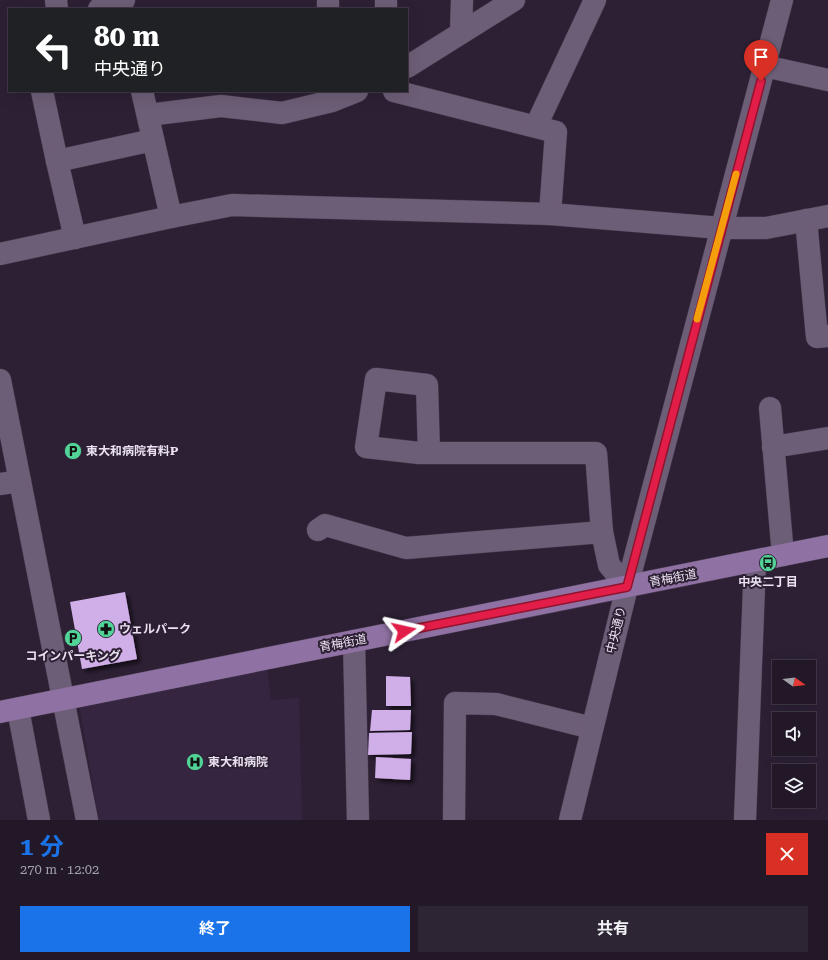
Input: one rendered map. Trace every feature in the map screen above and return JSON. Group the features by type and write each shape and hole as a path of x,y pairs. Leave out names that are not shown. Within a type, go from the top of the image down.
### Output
{"main road":[{"name":"青梅街道","path":"9,710 755,562 828,546"}],"street":[{"path":"461,33 462,0"},
{"path":"408,66 514,0"},
{"path":"536,126 595,0"},
{"name":"中央通り","path":"570,820 627,587 782,0"},
{"path":"104,8 123,4"},
{"path":"764,66 828,80"},
{"path":"43,92 57,162 75,238"},
{"path":"142,92 171,216"},
{"path":"148,115 221,106 282,113 332,96 352,92"},
{"path":"398,92 556,132 550,214"},
{"path":"57,162 153,140"},
{"path":"0,254 171,216 232,205 550,214 721,228 766,228 828,216"},
{"path":"806,220 818,337 828,336"},
{"path":"0,380 10,483 63,699 87,820"},
{"path":"770,408 783,555"},
{"path":"773,447 828,438"},
{"path":"429,453 596,453 602,532 609,565 627,587"},
{"path":"318,530 325,525 406,548 602,532"},
{"path":"745,820 755,562"},
{"path":"354,641 358,820"},
{"path":"454,820 455,703 496,704 592,728"},
{"path":"9,710 39,820"}],"shaded area":[{"name":"東大和病院","path":"267,669 271,700 299,698 302,820 99,820 79,704"}],"building":[{"path":"125,592 137,659 82,669 70,602"},
{"path":"386,676 410,677 411,706 386,706"},
{"path":"372,710 411,710 410,730 370,731"},
{"path":"412,732 411,754 368,755 369,733"},
{"path":"376,757 411,759 410,780 375,778"}],"slow traffic":[{"path":"697,319 736,174"}],"place":[{"name":"東大和病院有料P","path":"73,451"},
{"name":"中央二丁目","path":"768,563"},
{"name":"ウェルパーク","path":"106,629"},
{"name":"コインパーキング","path":"73,638"},
{"name":"東大和病院","path":"195,762"}],"route":[{"path":"404,631 627,587 761,81"}]}
